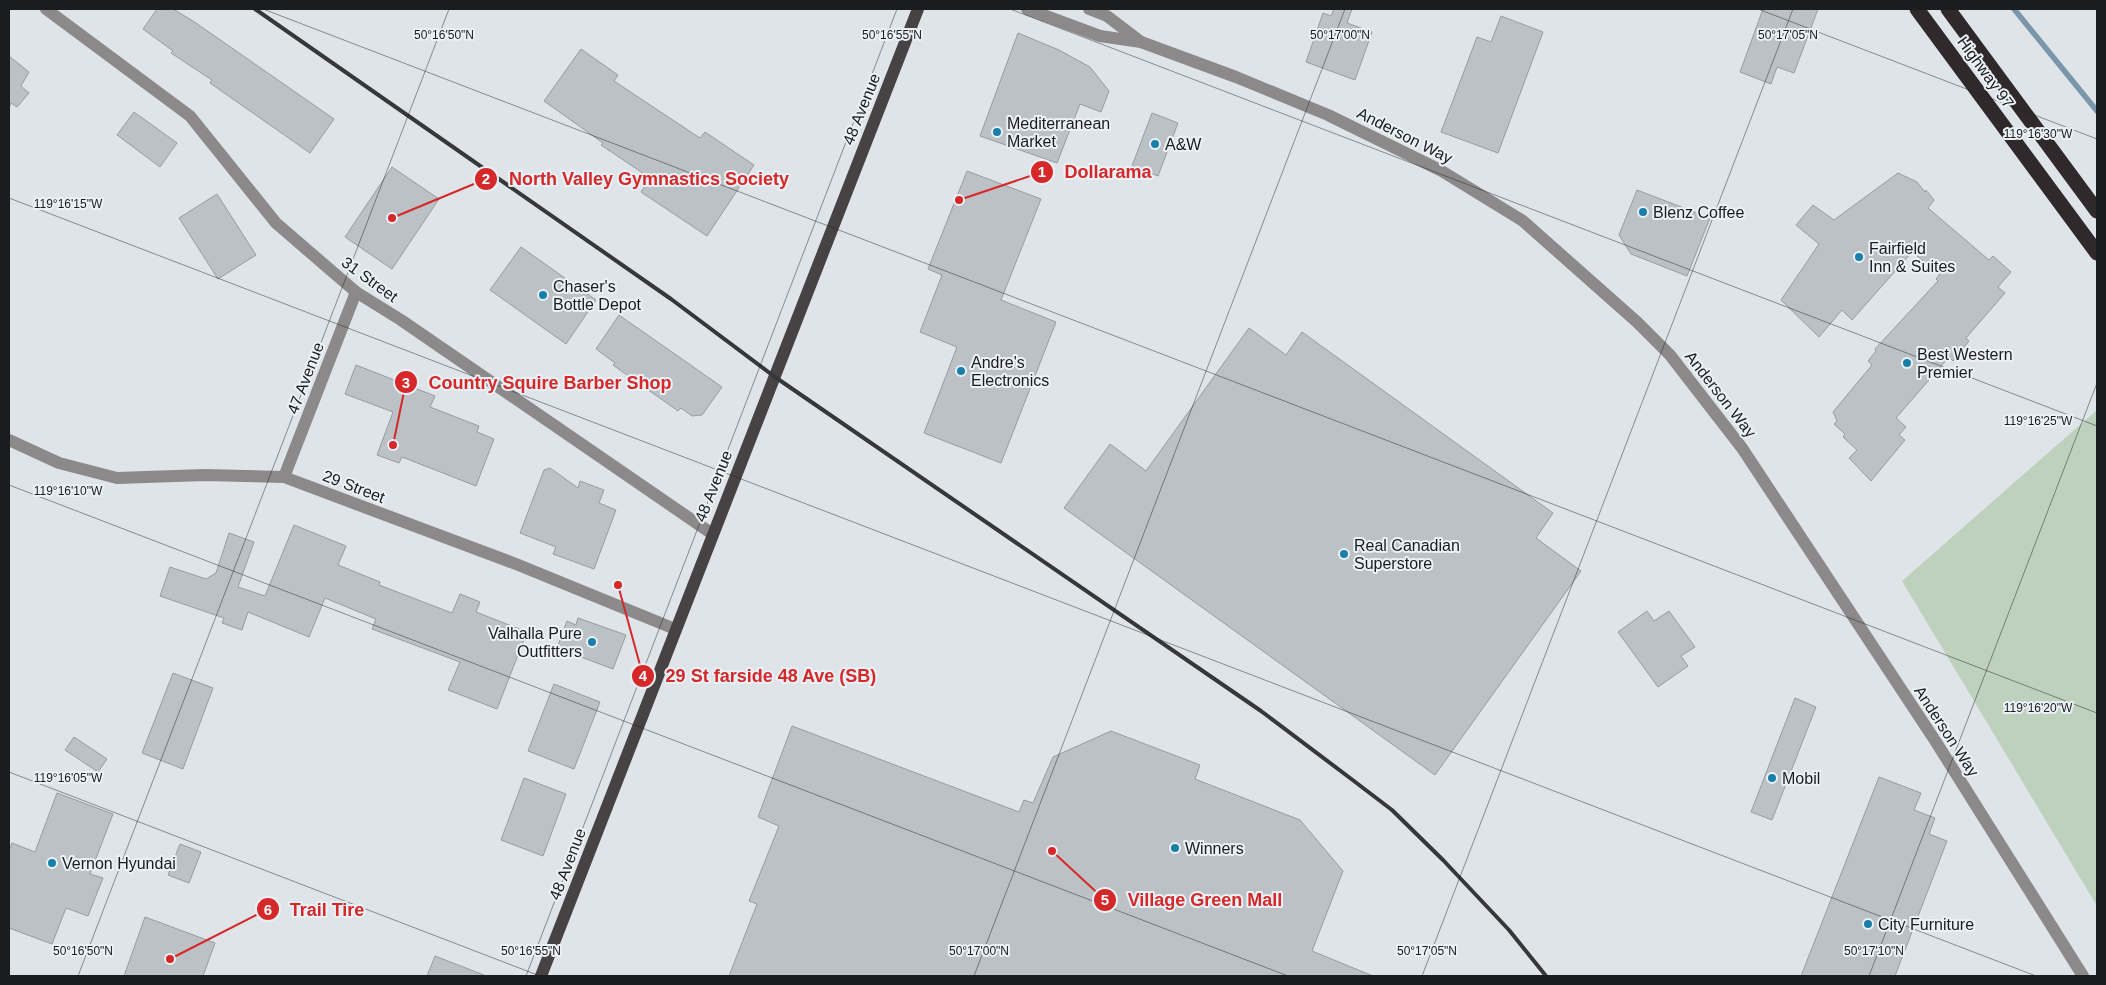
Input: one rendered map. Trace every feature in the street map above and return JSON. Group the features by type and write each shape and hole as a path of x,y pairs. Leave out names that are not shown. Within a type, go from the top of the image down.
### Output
{"highway":[{"name":"Highway 97","path":"1917,9 2097,253"},
{"name":"Highway 97","path":"1948,9 2097,211"}],"main road":[{"name":"48 Avenue","path":"541,976 711,533 775,377 918,9"}],"street":[{"name":"31 Street","path":"46,9 190,116 276,223 356,292 401,320 711,533"},
{"name":"Anderson Way","path":"1026,9 1100,36 1141,42 1236,77 1328,115 1440,170 1523,222 1637,322 1695,386 1742,448 1936,742 2083,976"},
{"name":"Anderson Way","path":"1089,9 1107,16 1141,42"},
{"name":"47 Avenue","path":"284,477 356,292"},
{"name":"29 Street","path":"9,440 60,463 117,478 205,475 284,477 534,571 675,629"}],"green space":[{"path":"2097,410 2097,906 1902,581"}],"building":[{"path":"157,9 173,9 193,21 334,119 310,153 210,83 212,80 171,53 173,51 143,29"},
{"path":"1334,9 1352,9 1347,23 1372,32 1355,80 1306,62 1323,13 1331,16"},
{"path":"1763,9 1818,9 1794,73 1777,67 1771,84 1740,72"},
{"path":"1501,16 1543,32 1498,153 1441,132 1477,37 1491,42"},
{"path":"1018,33 1059,50 1090,67 1109,91 1101,112 1080,104 1057,163 980,136"},
{"path":"581,49 618,75 614,81 700,138 705,132 754,165 707,236 641,192 650,178 601,145 603,143 544,101"},
{"path":"9,56 29,72 21,86 29,93 17,107 11,103 9,108"},
{"path":"134,112 177,143 160,167 117,135"},
{"name":"A&W","path":"1152,113 1178,123 1158,176 1132,166"},
{"path":"392,167 439,199 392,269 345,237"},
{"path":"967,171 1041,199 1001,300 1056,322 1001,463 924,433 957,347 920,332 942,275 928,269"},
{"path":"1898,173 1917,182 1925,192 1926,190 1934,200 1928,208 1989,260 1993,256 2011,272 1998,287 2005,293 1966,338 1969,341 1953,361 1949,357 1896,418 1906,427 1899,435 1905,440 1871,481 1849,458 1857,450 1843,437 1845,434 1834,424 1837,421 1833,412 1872,365 1868,361 1876,351 1875,349 1938,281 1936,279 1940,274 1912,252 1852,320 1842,310 1819,337 1781,300 1819,244 1796,225 1813,205 1834,220"},
{"path":"1637,190 1710,218 1687,276 1631,254 1619,235"},
{"path":"217,194 256,255 218,279 179,218"},
{"name":"Chaser's Bottle Depot","path":"521,247 596,300 566,344 490,290"},
{"path":"619,315 722,387 702,415 692,416 681,408 678,411 613,365 615,363 596,349"},
{"name":"Real Canadian Superstore","path":"1249,328 1286,355 1302,332 1553,513 1536,538 1581,571 1435,775 1064,508 1110,444 1146,471"},
{"path":"356,365 435,396 430,407 479,426 477,432 494,439 476,486 402,457 399,463 377,455 393,412 345,394"},
{"path":"550,468 578,488 580,481 604,490 599,503 616,510 594,569 553,554 556,547 520,533 544,470"},
{"path":"294,525 346,546 338,565 380,582 379,585 452,613 460,594 480,602 476,612 527,632 497,709 448,690 460,662 372,629 376,619 325,598 309,637 248,612 242,630 222,623 224,618 160,596 170,567 206,579 216,573 229,533 254,542 238,587 265,596"},
{"path":"1647,611 1654,621 1669,611 1695,647 1681,656 1688,666 1658,687 1618,632"},
{"name":"Valhalla Pure Outfitters","path":"578,618 626,635 613,669 557,648 567,621 576,625"},
{"path":"173,673 213,688 183,769 142,753"},
{"path":"554,684 600,702 574,769 528,751"},
{"path":"1795,698 1816,707 1772,820 1751,812"},
{"path":"792,726 1019,812 1024,800 1033,803 1053,757 1111,731 1200,765 1195,779 1300,820 1343,871 1312,951 1373,976 729,976 757,904 749,901 779,826 758,817"},
{"path":"74,737 107,759 98,772 65,750"},
{"name":"City Furniture","path":"1879,777 1921,793 1914,810 1935,818 1929,834 1947,841 1895,976 1801,976"},
{"path":"524,778 566,794 543,856 501,840"},
{"name":"Vernon Hyundai","path":"57,793 113,814 90,874 103,878 88,916 66,908 52,944 9,928 9,851 12,843 35,852"},
{"path":"180,844 201,852 189,883 168,875"},
{"path":"145,917 215,943 203,976 124,976"},
{"path":"435,956 484,975 427,976"}],"waterway":[{"path":"2014,9 2097,111"}],"railway":[{"path":"255,9 671,299 775,377 1261,711 1392,810 1443,860 1509,930 1546,976"}],"place":[{"name":"Mediterranean Market","path":"997,132"},
{"name":"A&W","path":"1155,144"},
{"name":"Dollarama","path":"959,200"},
{"name":"Blenz Coffee","path":"1643,212"},
{"name":"North Valley Gymnastics Society","path":"392,218"},
{"name":"Fairfield Inn & Suites","path":"1859,257"},
{"name":"Chaser's Bottle Depot","path":"543,295"},
{"name":"Best Western Premier","path":"1907,363"},
{"name":"Andre's Electronics","path":"961,371"},
{"name":"Country Squire Barber Shop","path":"393,445"},
{"name":"Real Canadian Superstore","path":"1344,554"},
{"name":"29 St farside 48 Ave (SB)","path":"618,585"},
{"name":"Valhalla Pure Outfitters","path":"592,642"},
{"name":"Mobil","path":"1772,778"},
{"name":"Winners","path":"1175,848"},
{"name":"Village Green Mall","path":"1052,851"},
{"name":"Vernon Hyundai","path":"52,863"},
{"name":"City Furniture","path":"1868,924"},
{"name":"Trail Tire","path":"170,959"}]}
